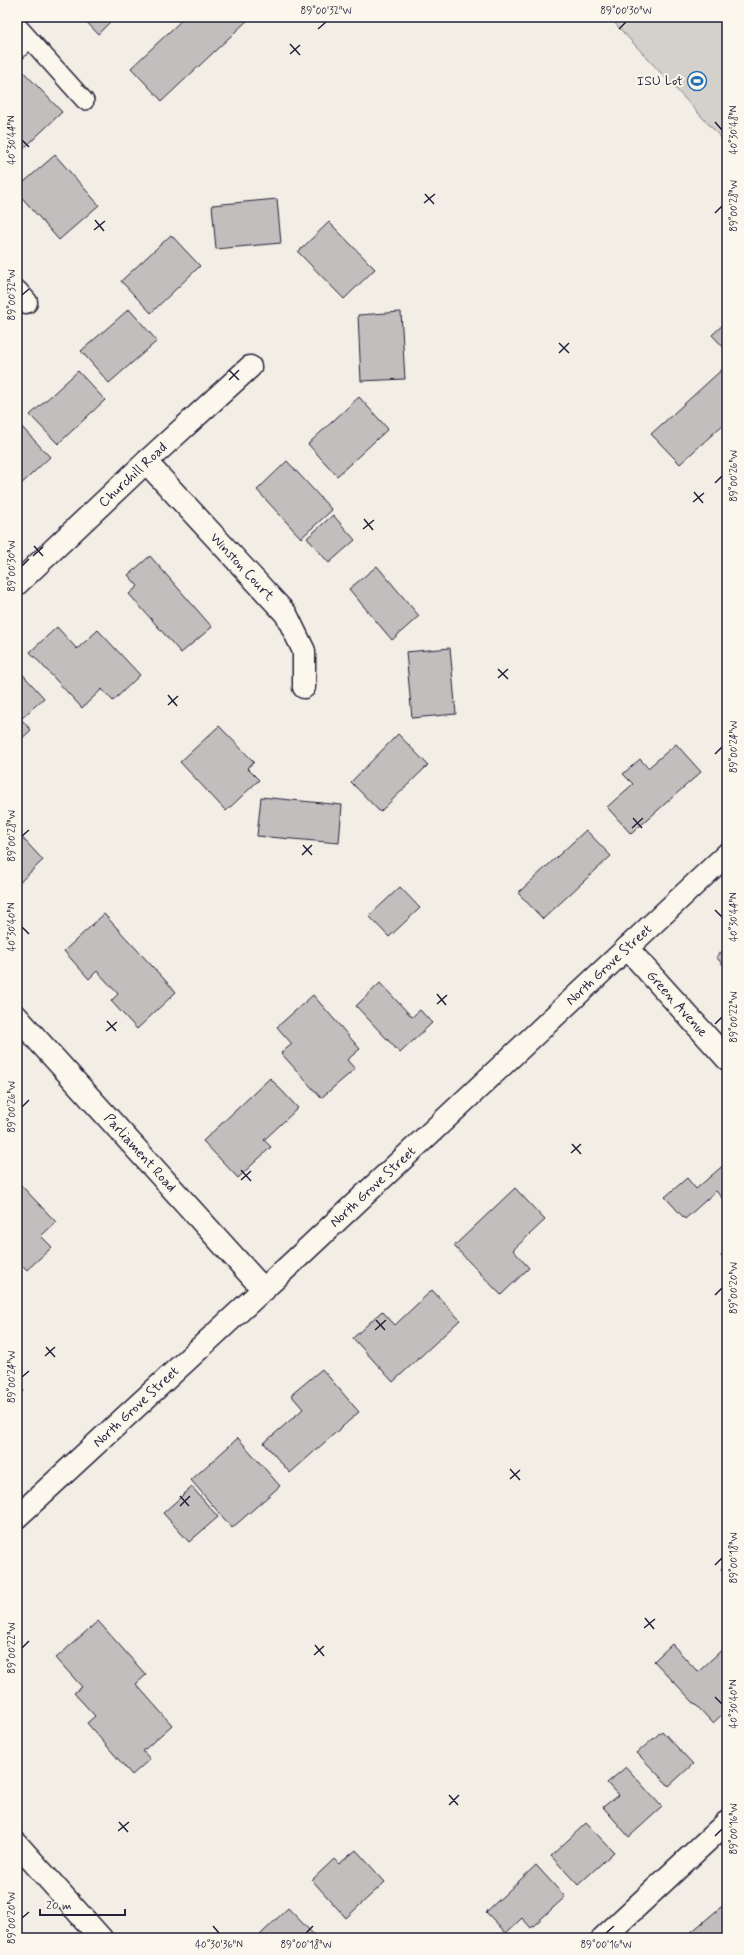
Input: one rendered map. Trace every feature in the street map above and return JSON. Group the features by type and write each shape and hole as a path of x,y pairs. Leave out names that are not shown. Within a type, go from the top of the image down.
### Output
{"street":[{"name":"Churchill Road","path":"17,584 146,462 250,367"},
{"name":"Winston Court","path":"146,462 286,614 304,651 304,687"},
{"name":"North Grove Street","path":"17,1517 264,1290 727,854"},
{"name":"Green Avenue","path":"627,948 727,1059"},
{"name":"Parliament Road","path":"17,1017 264,1290"},
{"path":"603,1938 727,1822"},
{"path":"17,1844 98,1937"}],"lane":[{"path":"17,25 85,101"},
{"path":"17,51 29,39"}],"shaded area":[{"name":"ISU Lot","path":"609,17 727,17 727,144"}],"building":[{"path":"82,17 115,17 98,34"},
{"path":"185,17 251,17 162,101 131,68"},
{"path":"17,65 62,112 17,155"},
{"path":"55,155 99,205 59,240 17,192 17,188"},
{"path":"277,199 281,243 216,249 212,205"},
{"path":"329,222 375,269 344,299 298,252"},
{"path":"171,235 200,266 151,313 121,281"},
{"path":"129,309 157,341 109,383 81,351"},
{"path":"401,312 405,379 361,381 358,315"},
{"path":"727,321 727,351 712,335"},
{"path":"727,365 727,421 680,464 651,434"},
{"path":"78,371 105,400 58,444 30,415"},
{"path":"359,397 388,429 337,476 308,444"},
{"path":"20,425 50,457 17,488 17,428"},
{"path":"287,461 332,510 301,538 257,490"},
{"path":"333,515 355,540 329,563 307,538"},
{"path":"150,556 212,627 181,653 129,594 138,586 128,575"},
{"path":"377,566 419,616 392,640 349,589"},
{"path":"57,627 77,649 98,630 140,675 113,701 102,689 82,708 30,652"},
{"path":"450,648 456,714 412,718 406,652"},
{"path":"17,668 44,698 21,719 31,730 18,742"},
{"path":"219,726 254,762 247,768 259,780 226,811 180,762"},
{"path":"398,734 428,765 380,812 351,782"},
{"path":"676,744 701,772 631,834 607,807 633,784 623,774 640,759 648,768"},
{"path":"261,797 342,805 339,843 257,836"},
{"path":"586,830 611,856 543,919 518,893"},
{"path":"17,832 43,860 17,885"},
{"path":"400,887 420,908 389,937 369,916"},
{"path":"104,914 176,992 137,1029 111,1001 118,994 97,971 89,979 64,951"},
{"path":"727,947 727,969 716,957"},
{"path":"380,983 412,1017 420,1010 432,1023 400,1053 356,1006"},
{"path":"313,995 360,1049 347,1060 355,1069 321,1098 281,1053 292,1044 277,1027"},
{"path":"270,1078 298,1108 264,1140 271,1147 238,1178 203,1141"},
{"path":"727,1162 727,1204 716,1191 685,1219 665,1197 687,1178 696,1189"},
{"path":"17,1181 56,1222 41,1236 52,1247 27,1270 17,1260"},
{"path":"515,1188 545,1220 513,1250 529,1268 501,1295 454,1246"},
{"path":"727,1250 727,1263 721,1255"},
{"path":"432,1290 460,1320 393,1382 353,1338 382,1311 395,1325"},
{"path":"322,1369 359,1412 290,1473 264,1443 303,1409 291,1395"},
{"path":"17,1384 24,1391 17,1397"},
{"path":"238,1438 280,1486 232,1528 191,1480"},
{"path":"192,1487 218,1517 189,1542 163,1513"},
{"path":"727,1563 727,1576 721,1569"},
{"path":"98,1621 146,1675 136,1684 172,1725 143,1751 150,1759 132,1775 87,1723 95,1716 74,1693 82,1687 56,1658"},
{"path":"672,1644 698,1672 727,1645 727,1710 713,1723 654,1661"},
{"path":"662,1731 693,1764 669,1786 637,1753"},
{"path":"626,1767 662,1807 629,1837 603,1807 618,1795 607,1783"},
{"path":"586,1823 614,1852 578,1885 551,1856"},
{"path":"356,1850 385,1882 346,1918 312,1880 334,1859 339,1864"},
{"path":"536,1865 565,1897 531,1928 522,1918 506,1933 486,1912"},
{"path":"727,1902 727,1938 694,1938 690,1933"},
{"path":"288,1908 317,1938 263,1938 260,1935"}],"place":[{"name":"ISU Lot","path":"697,81"}]}
